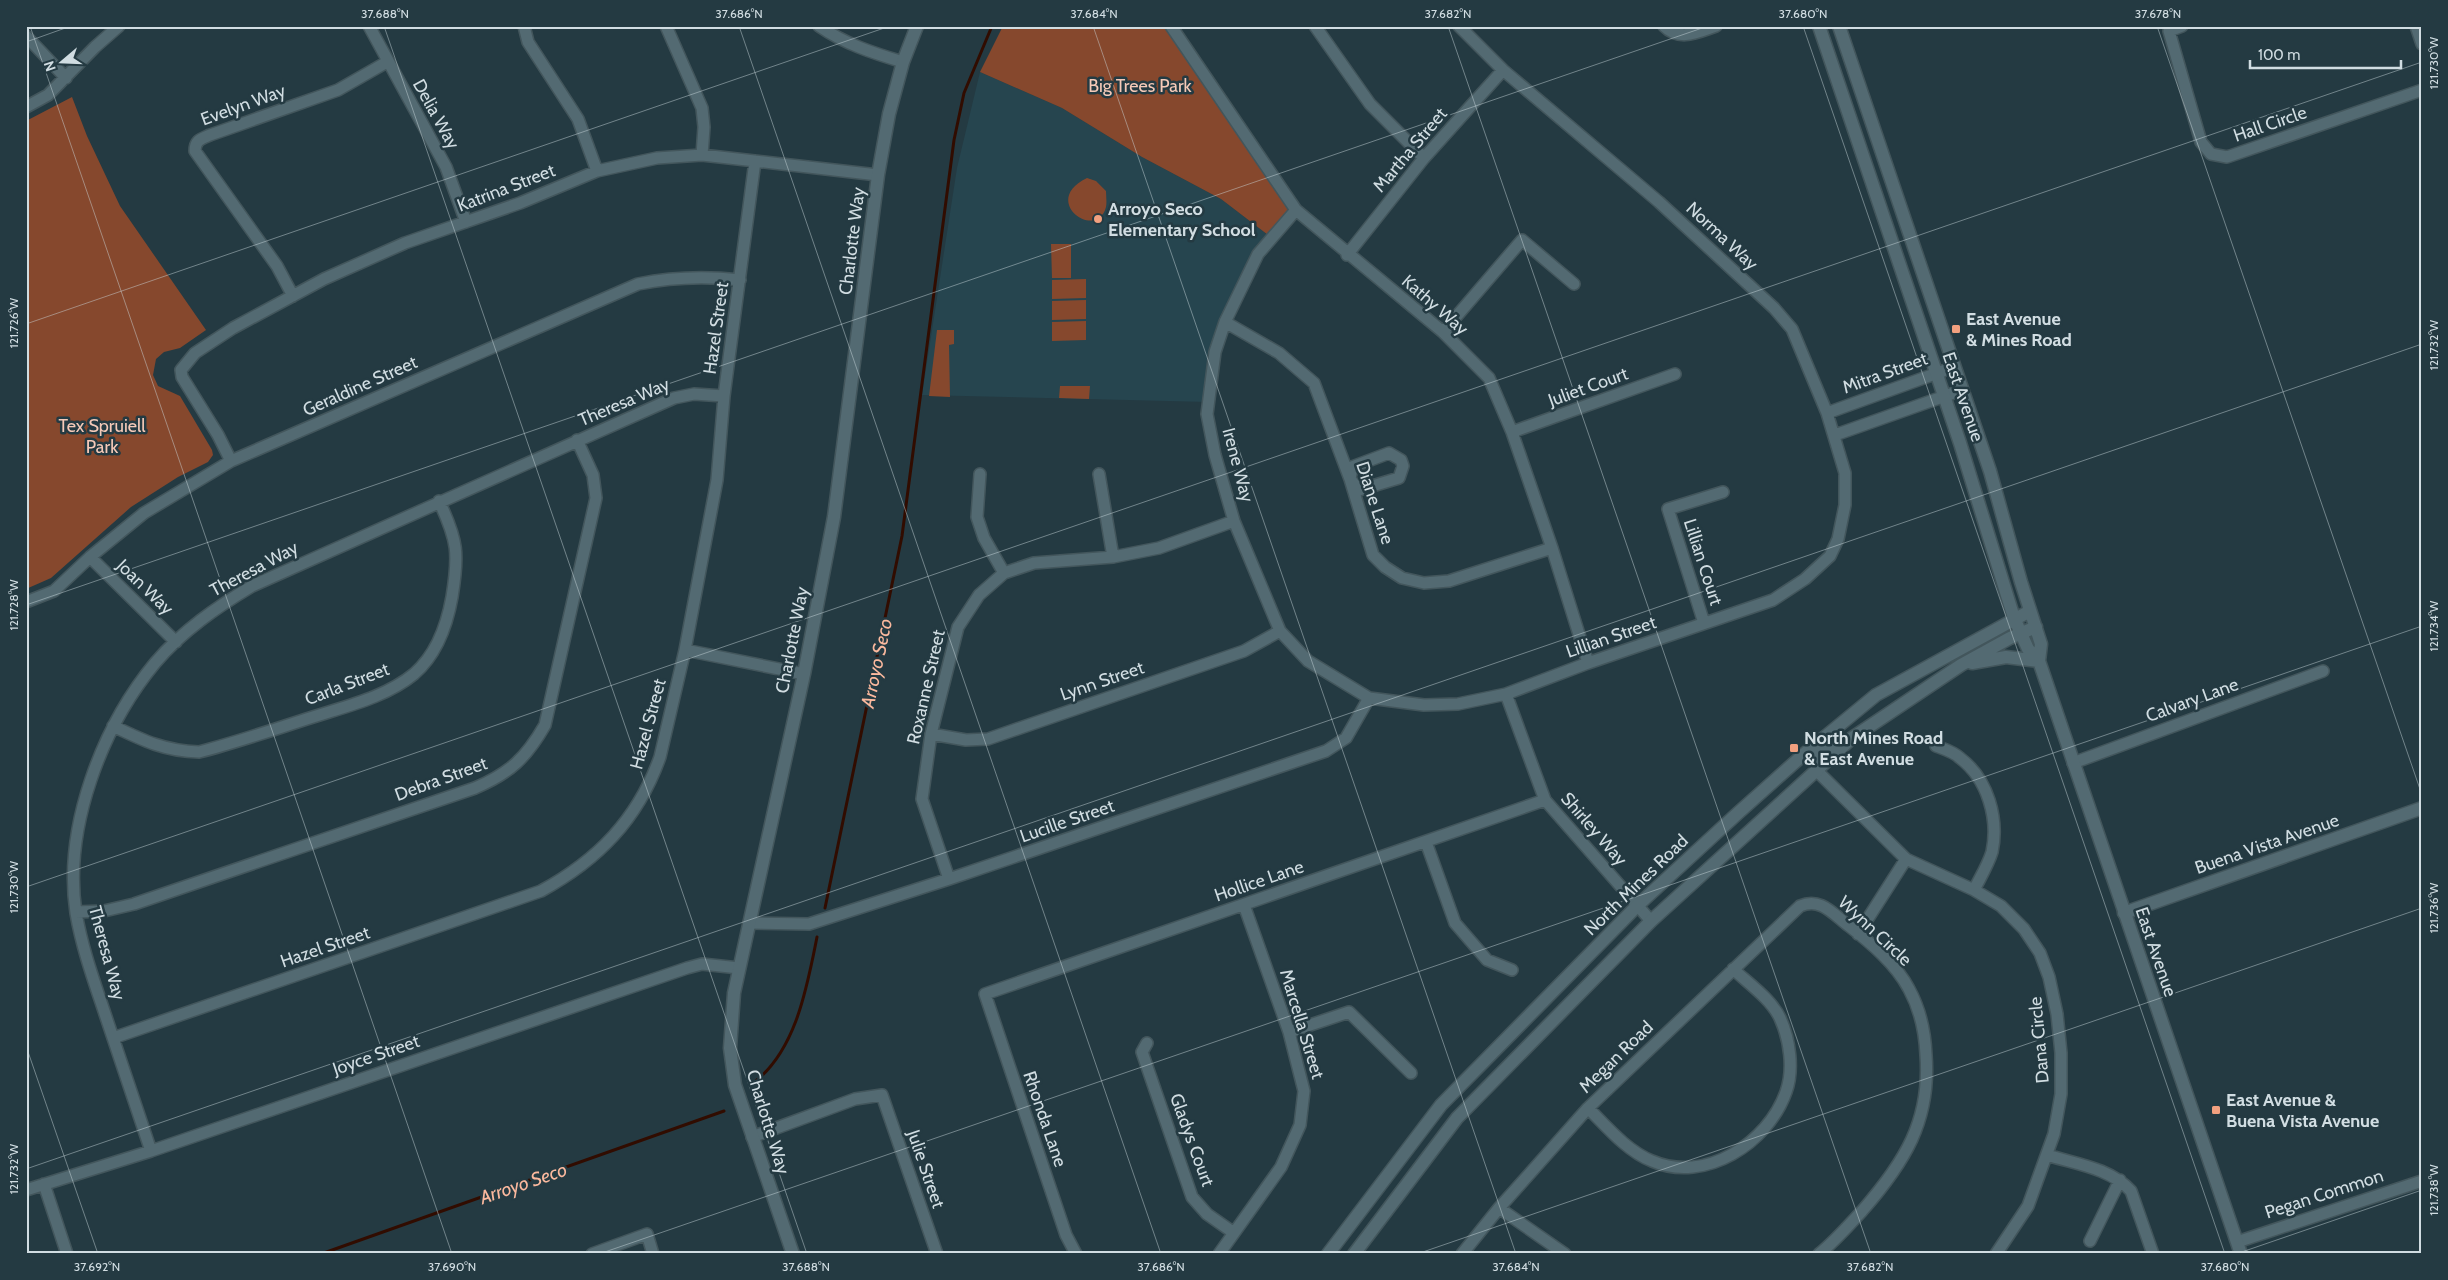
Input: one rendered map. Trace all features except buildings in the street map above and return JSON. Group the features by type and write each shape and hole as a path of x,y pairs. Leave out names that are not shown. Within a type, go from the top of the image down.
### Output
{"main road":[{"name":"Charlotte Way","path":"793,1254 735,1085 730,1048 734,993 804,674 834,517 878,175 889,114 903,62 917,26"},
{"name":"East Avenue","path":"1819,26 1937,373 2014,618 2028,649 2039,662 2239,1248"},
{"name":"East Avenue","path":"1839,26 1990,471 2030,611 2042,644 2039,662"},
{"name":"North Mines Road","path":"1333,1252 1441,1105 1638,905 1803,755 1881,692 2030,611"},
{"name":"North Mines Road","path":"1354,1254 1457,1118 1651,921 1852,738 1961,665 2020,633 2036,627"},
{"path":"1961,665 2006,657 2039,662"},
{"path":"1817,771 1819,753 1834,738 1873,708 1881,692"},
{"name":"Buena Vista Avenue","path":"2124,913 2422,808"}],"street":[{"path":"26,107 48,95 95,47 119,26"},
{"name":"Delia Way","path":"369,26 446,167 466,222"},
{"path":"524,26 528,42 578,119 597,171"},
{"path":"666,26 702,108 704,127 702,155"},
{"path":"819,26 836,38 860,49 903,62"},
{"name":"Kathy Way","path":"1171,26 1296,210 1442,332 1489,378 1512,432 1552,548 1588,663"},
{"path":"1315,26 1370,104 1424,158"},
{"name":"Norma Way","path":"1459,26 1503,70 1660,202 1774,308 1792,329 1828,413 1845,473 1845,505 1838,539"},
{"path":"1664,26 1670,32 1685,36 1716,26"},
{"name":"Hall Circle","path":"2182,26 2169,31 2201,142 2211,154 2227,157 2422,90"},
{"path":"2416,26 2422,44"},
{"path":"26,36 66,78"},
{"name":"Evelyn Way","path":"293,296 277,266 195,151 195,144 198,140 210,135 338,90 360,80 387,62"},
{"name":"Martha Street","path":"1347,254 1424,158 1503,70"},
{"name":"Katrina Street","path":"231,461 218,435 182,377 180,370 195,352 233,328 324,279 405,243 466,222 597,171 657,158 702,155 878,175"},
{"name":"Hazel Street","path":"113,1038 509,903 541,890 568,876 613,836 636,808 650,785 660,757 685,650 717,480 724,396 755,161"},
{"name":"Irene Way","path":"1296,210 1258,254 1225,322 1215,352 1207,414 1214,455 1234,521 1280,631 1308,660 1369,698"},
{"path":"1442,332 1522,240 1574,284"},
{"name":"Geraldine Street","path":"26,602 54,591 90,557 144,513 231,461 638,284 668,278 703,276 740,280"},
{"name":"Diane Lane","path":"1225,322 1279,353 1314,383 1350,479 1373,555 1385,567 1402,578 1424,583 1449,581 1552,548"},
{"name":"Mitra Street","path":"1828,413 1954,366"},
{"name":"Juliet Court","path":"1512,432 1675,374"},
{"path":"1835,435 1962,390"},
{"name":"Theresa Way","path":"151,1151 86,958 76,912 76,852 83,805 94,768 132,693 156,662 196,622 252,586 439,501 674,398 694,394 724,396"},
{"name":"Debra Street","path":"76,912 104,911 134,904 475,788 499,777 517,764 534,745 544,725 596,498 592,475 578,440"},
{"path":"980,474 977,517 984,538 1004,573"},
{"path":"1099,474 1113,557"},
{"name":"Lillian Court","path":"1704,623 1668,509 1723,492"},
{"name":"Carla Street","path":"114,726 153,745 178,751 200,752 365,700 394,687 415,673 432,652 443,632 458,564 457,546 451,526 439,501"},
{"name":"Roxanne Street","path":"949,879 922,799 931,734 958,627 979,595 1004,573 1034,563 1113,557 1159,548 1234,521"},
{"name":"Lillian Street","path":"1369,698 1424,705 1458,704 1506,694 1588,663 1774,600 1805,579 1830,556 1838,539"},
{"name":"Joan Way","path":"90,557 176,642"},
{"name":"Lynn Street","path":"931,734 966,740 988,739 1244,651 1280,631"},
{"path":"685,650 804,674"},
{"name":"Calvary Lane","path":"2073,763 2322,671"},
{"name":"Shirley Way","path":"1506,694 1545,800 1651,921"},
{"name":"Lucille Street","path":"749,923 809,924 949,879 1326,751 1346,738 1369,698"},
{"path":"1936,746 1960,757 1970,767 1984,785 1991,807 1995,832 1991,854 1974,890"},
{"name":"Dana Circle","path":"1817,771 1906,858 1974,890 2000,906 2024,929 2040,953 2050,977 2057,1014 2061,1053 2061,1094 2054,1134 2028,1206 1996,1254"},
{"name":"Hollice Lane","path":"985,994 1545,800"},
{"path":"1426,842 1456,923 1487,960 1512,970"},
{"path":"1858,934 1906,858"},
{"name":"Wynn Circle","path":"1810,902 1819,903 1858,934 1894,968 1909,988 1918,1009 1925,1040 1928,1074 1924,1104 1915,1136 1887,1182 1832,1243 1819,1254"},
{"name":"Megan Road","path":"1462,1254 1499,1208 1588,1108 1800,906 1810,902"},
{"name":"Marcella Street","path":"1219,1254 1282,1167 1300,1125 1304,1091 1289,1032 1244,905"},
{"name":"Joyce Street","path":"26,1190 151,1151 687,968 702,964 739,968"},
{"path":"1588,1108 1638,1154 1653,1162 1679,1167 1698,1167 1715,1163 1731,1156 1750,1142 1763,1129 1778,1107 1786,1092 1790,1068 1785,1030 1779,1016 1733,969"},
{"name":"Rhonda Lane","path":"985,994 1066,1236 1076,1254"},
{"path":"1289,1032 1348,1012 1411,1073"},
{"name":"Gladys Court","path":"1147,1043 1142,1052 1192,1197 1207,1214 1234,1233"},
{"name":"Julie Street","path":"752,1137 855,1100 882,1095 938,1254"},
{"path":"2047,1154 2110,1174 2132,1191 2153,1254"},
{"path":"2090,1241 2120,1180"},
{"name":"Pegan Common","path":"2239,1248 2422,1180"},
{"path":"44,1184 67,1254"},
{"path":"1499,1208 1565,1254"},
{"path":"592,1254 647,1234 653,1254"}],"shaded area":[{"name":"Arroyo Seco Elementary School","path":"980,72 1062,108 1142,157 1221,199 1272,238 1225,322 1209,402 922,395 957,168"}],"green space":[{"name":"Big Trees Park","path":"1003,26 1171,26 1296,210 1272,238 1221,199 1142,157 1062,108 980,72"},
{"name":"Tex Spruiell Park","path":"72,97 87,136 120,206 206,330 180,348 164,352 156,359 153,375 158,386 180,396 212,450 213,455 208,462 178,477 131,507 51,578 26,589 26,121"},
{"path":"1087,178 1096,181 1106,191 1106,207 1101,217 1092,220 1083,219 1075,214 1070,207 1068,197 1074,187"},
{"path":"1051,244 1071,244 1071,278 1052,278"},
{"path":"1086,279 1086,298 1052,299 1052,280"},
{"path":"1086,300 1086,319 1052,320 1052,301"},
{"path":"1086,321 1086,340 1052,341 1052,322"},
{"path":"937,330 954,330 954,344 949,345 950,397 929,396"},
{"path":"1060,386 1090,386 1089,399 1059,398"}],"waterway":[{"name":"Arroyo Seco","path":"825,908 902,536 954,140 964,93 992,26"},
{"name":"Arroyo Seco","path":"752,1084 767,1071 789,1037 804,997 817,937"},
{"name":"Arroyo Seco","path":"321,1254 724,1111"}],"place":[{"name":"Arroyo Seco Elementary School","path":"1098,219"},
{"name":"East Avenue & Mines Road","path":"1956,329"},
{"name":"North Mines Road & East Avenue","path":"1794,748"},
{"name":"East Avenue & Buena Vista Avenue","path":"2216,1110"}]}
